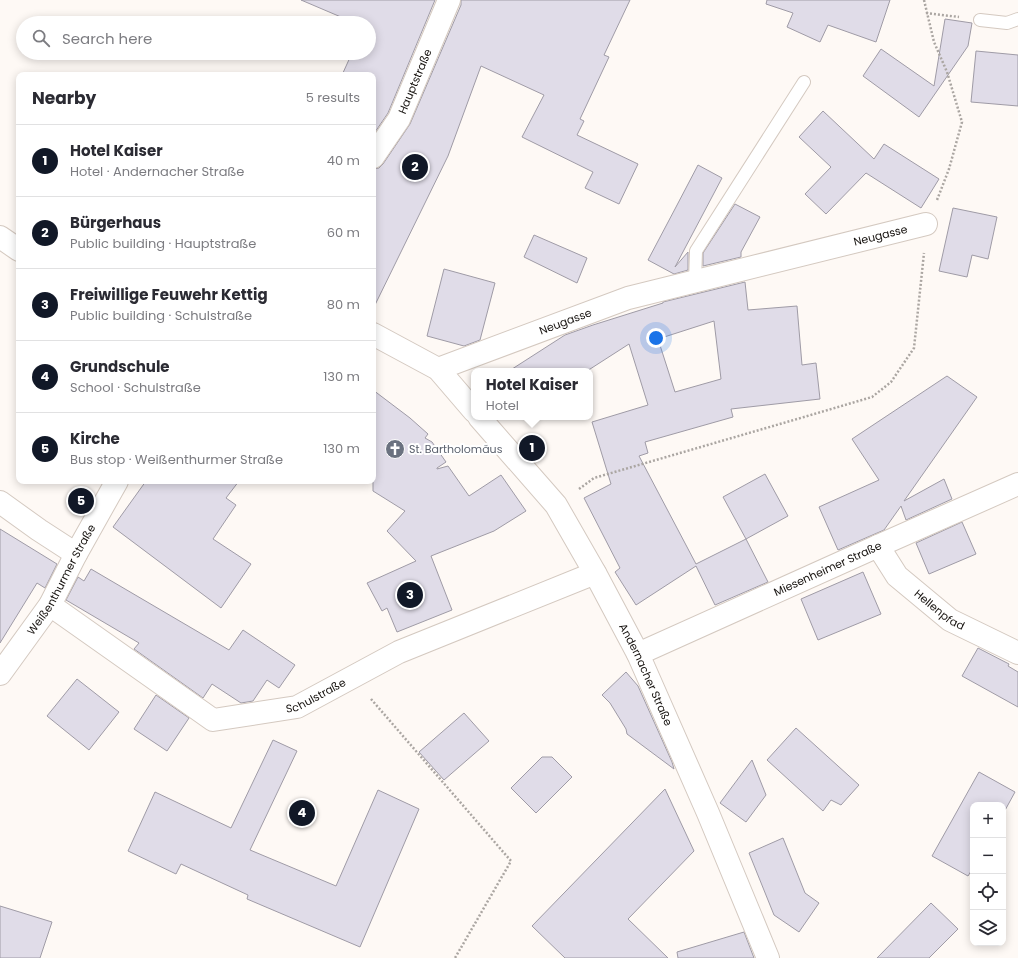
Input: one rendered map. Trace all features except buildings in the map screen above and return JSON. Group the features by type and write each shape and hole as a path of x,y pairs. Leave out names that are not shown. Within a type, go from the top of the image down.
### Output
{"street":[{"name":"Hauptstraße","path":"376,153 399,119 449,0"},
{"name":"Neugasse","path":"438,369 628,298 926,224"},
{"path":"0,237 16,248"},
{"path":"376,336 438,369 471,408"},
{"name":"Andernacher Straße","path":"482,420 556,506 595,573 638,654 708,813 768,958"},
{"name":"Weißenthurmer Straße","path":"0,674 50,604 115,484"},
{"name":"Miesenheimer Straße","path":"638,654 1018,484"},
{"path":"0,502 76,554"},
{"name":"Hellenpfad","path":"878,546 897,576 950,620 1018,653"},
{"name":"Schulstraße","path":"50,604 213,720 297,707 399,652 595,573"}],"lane":[{"path":"980,20 1007,23 1018,19"},
{"path":"695,282 696,251 804,82"}],"path":[{"path":"556,506 594,478 872,397 891,382 914,348 926,224 935,206 949,169 962,122 947,72 934,42 924,0"},
{"path":"926,13 980,20"},
{"path":"352,677 511,861 455,958"}],"place":[{"name":"Bürgerhaus","path":"415,167"},
{"name":"Hotel Kaiser","path":"532,448"},
{"name":"St. Bartholomäus","path":"395,449"},
{"name":"Kirche","path":"81,501"},
{"name":"Freiwillige Feuwehr Kettig","path":"410,595"},
{"name":"Grundschule","path":"302,813"}]}
